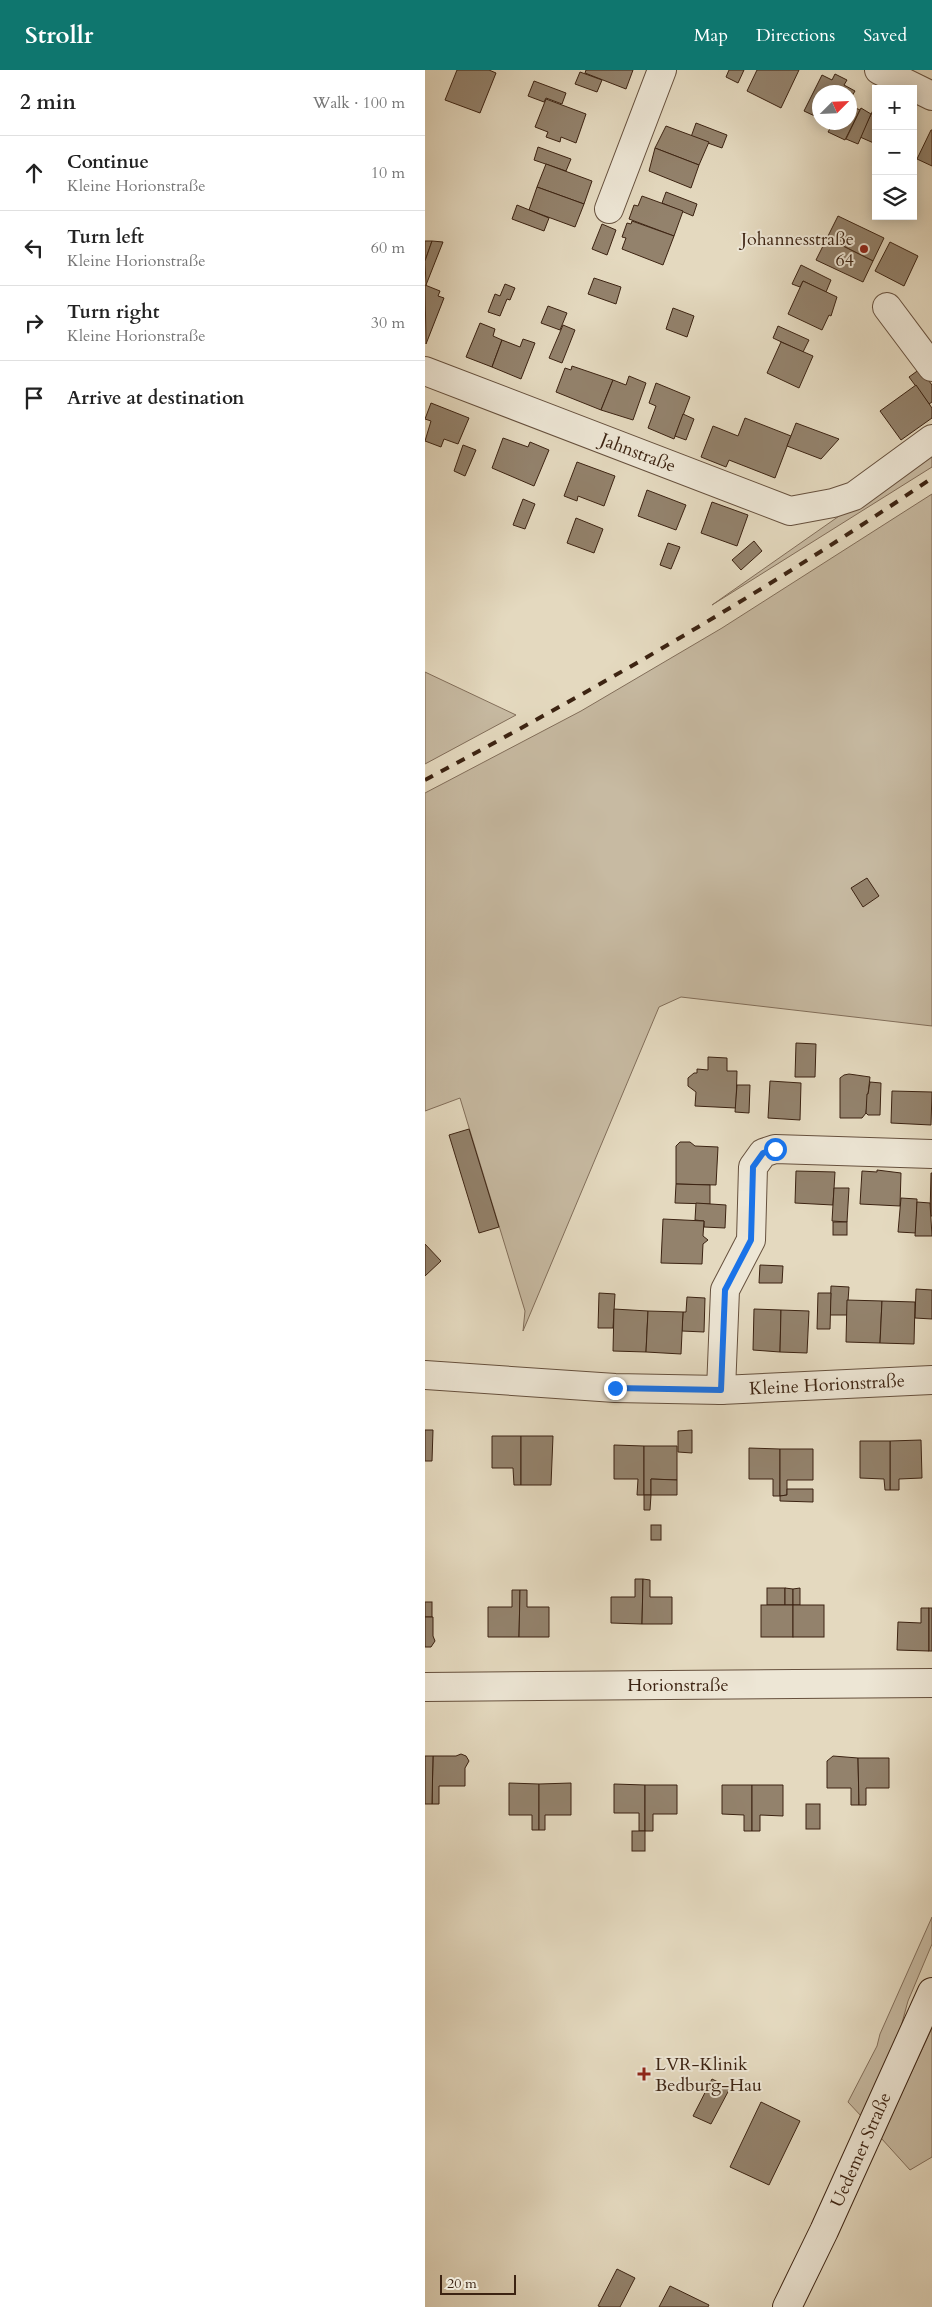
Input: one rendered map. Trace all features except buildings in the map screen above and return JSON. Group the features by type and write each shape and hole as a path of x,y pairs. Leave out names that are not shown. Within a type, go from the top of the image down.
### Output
{"street":[{"path":"609,209 662,70"},
{"path":"879,70 932,96"},
{"path":"887,307 932,367"},
{"name":"Jahnstraße","path":"425,371 790,511 833,503 854,496 932,439"},
{"path":"721,1390 725,1290 751,1240 753,1167 763,1153 775,1149 932,1154"},
{"name":"Kleine Horionstraße","path":"425,1375 615,1388 721,1390 932,1380"},
{"name":"Horionstraße","path":"425,1686 932,1683"},
{"name":"Uedemer Straße","path":"787,2307 824,2231 932,1992"}],"shaded area":[{"path":"932,451 932,467 712,605"},
{"path":"932,494 932,1026 681,997 659,1007 523,1331 525,1311 460,1098 425,1111 425,793 581,711 722,628"},
{"path":"425,672 516,715 425,764"},
{"path":"932,1917 932,1944 908,2001 894,2052 862,2117 848,2102 877,2046 880,2034"},
{"path":"932,2028 932,2157 910,2170 881,2138"}],"railway":[{"path":"425,780 554,710 683,636 809,559 932,478"}],"place":[{"name":"Johannesstraße 64","path":"864,249"},
{"name":"LVR-Klinik Bedburg-Hau","path":"644,2074"}],"route":[{"path":"615,1388 721,1390 725,1290 751,1240 753,1167 763,1153 775,1149"}]}
